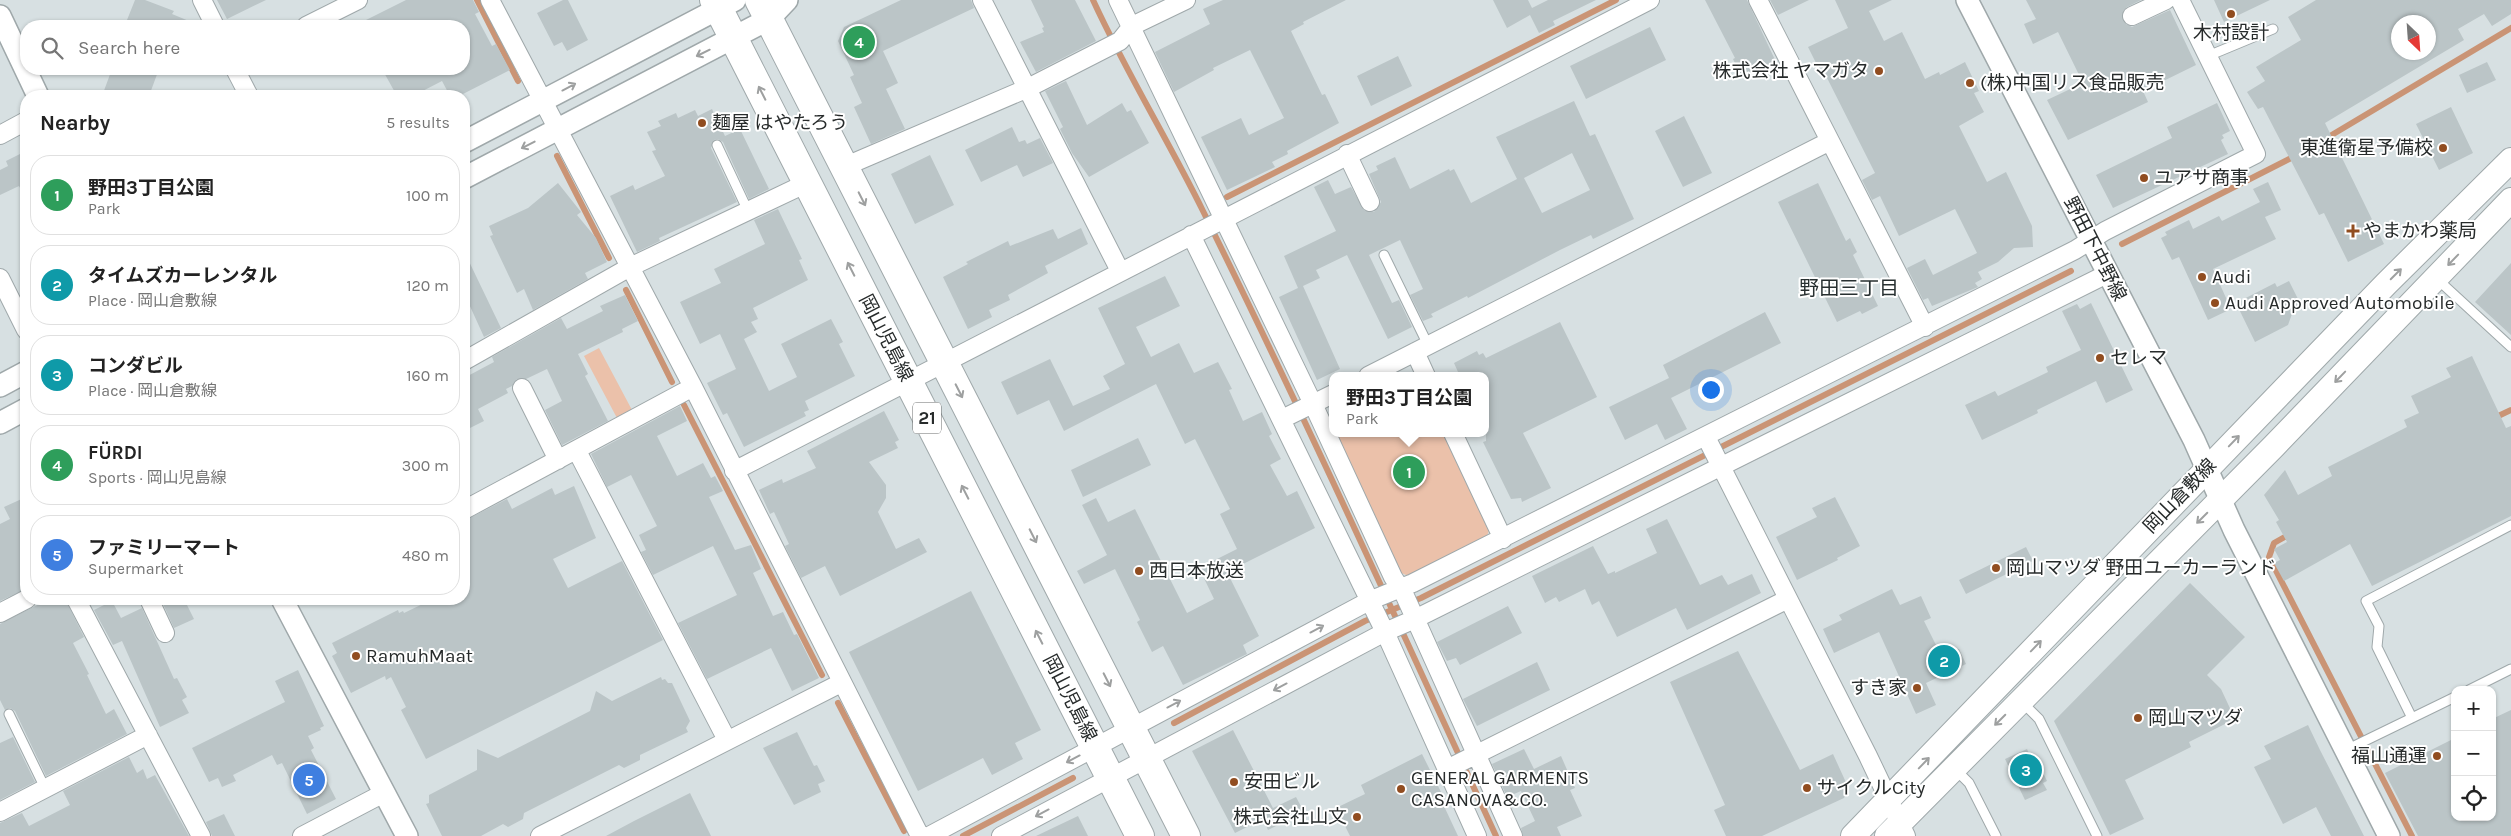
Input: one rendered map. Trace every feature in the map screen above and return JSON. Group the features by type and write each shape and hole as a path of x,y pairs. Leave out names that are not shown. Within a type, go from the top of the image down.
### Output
{"main road":[{"name":"岡山児島線","path":"722,3 734,38 1140,836"},
{"name":"21","path":"772,6 846,166 1186,836"},
{"name":"岡山倉敷線","path":"1853,836 2386,284 2511,160"},
{"name":"岡山倉敷線","path":"1897,832 1953,768 2220,500 2511,200"}],"street":[{"path":"202,0 212,20"},
{"path":"318,20 358,0"},
{"path":"490,0 693,387 920,836"},
{"path":"982,0 1120,271"},
{"path":"1118,0 1132,26 1208,226 1298,411 1462,762 1513,836"},
{"path":"846,166 1028,88 1114,44 1132,26 1186,0"},
{"path":"734,470 1650,0"},
{"path":"1758,0 1925,327"},
{"name":"野田下中野線","path":"1967,0 2091,240 2207,470 2220,500 2352,747 2389,836"},
{"path":"2132,16 2166,0"},
{"path":"929,836 1131,728 1392,610 1713,451 1925,327 2105,231 2256,154 2180,0"},
{"path":"470,139 542,102 722,3"},
{"path":"470,175 734,38 772,6"},
{"path":"0,16 20,58"},
{"path":"28,75 35,90"},
{"path":"238,75 246,90"},
{"path":"0,135 20,124"},
{"path":"1376,372 1830,141"},
{"path":"1347,154 1370,202"},
{"path":"470,358 630,267 807,183"},
{"path":"1208,226 1298,411 1393,577 1392,610 1462,762 1477,836"},
{"path":"1001,836 1147,757 1392,610 1503,539 1713,451 2107,274"},
{"path":"0,278 20,318"},
{"path":"1421,348 1425,372"},
{"path":"0,386 20,375"},
{"path":"470,507 693,387"},
{"path":"522,388 558,460"},
{"path":"1298,411 1329,396"},
{"path":"0,423 20,412"},
{"path":"1455,437 1503,539"},
{"path":"576,450 726,740"},
{"path":"1713,451 1888,800 1897,832"},
{"path":"1462,762 1788,599"},
{"path":"0,613 20,603"},
{"path":"79,605 201,836"},
{"path":"152,605 164,633"},
{"path":"289,605 407,836"},
{"path":"540,836 841,683"},
{"path":"0,812 148,735"},
{"path":"302,836 384,793"}],"lane":[{"path":"2208,56 2273,29"},
{"path":"717,145 748,211"},
{"path":"1384,255 1421,348"},
{"path":"2436,278 2511,347"},
{"path":"2412,718 2377,647 2379,626 2366,601 2511,525"},
{"path":"2477,686 2511,669"},
{"path":"2352,747 2451,698"},
{"path":"2020,700 2039,719 2097,836"},
{"path":"9,714 45,788"},
{"path":"1953,768 1969,783 1996,836"}],"shaded area":[{"path":"599,348 632,410 617,418 584,356"},
{"path":"1338,437 1448,437 1490,528 1487,536 1409,576 1401,573"}],"building":[{"path":"135,0 145,0 174,11 172,14 186,20 127,20"},
{"path":"217,0 266,0 227,19"},
{"path":"406,0 473,0 479,12 475,14 492,46 496,44 510,70 470,90 447,90 442,81 425,90 394,90 385,75 470,75 470,20 366,20"},
{"path":"563,0 568,0 588,40 567,51 562,42 554,46 537,13"},
{"path":"901,0 971,0 974,8 883,51 898,83 886,89 905,129 871,144 854,107 862,103 850,77 854,75 838,41 844,27"},
{"path":"1031,0 1075,0 1096,41 1036,72 1020,42 1044,32 1042,28 1044,27"},
{"path":"1223,0 1346,0 1303,22 1304,24 1291,31 1322,95 1325,94 1339,123 1287,151 1288,154 1272,162 1275,167 1227,190 1201,137 1241,118 1249,135 1284,118 1250,50 1213,68 1214,70 1174,92 1155,52 1210,24 1203,9"},
{"path":"1493,0 1528,0 1532,8 1548,0 1596,0 1553,21 1555,25 1539,33 1530,15 1507,28"},
{"path":"1705,0 1747,0 1776,62 1742,78 1733,59 1735,58"},
{"path":"1770,0 1809,0 1778,15"},
{"path":"1835,0 1892,0 1869,11 1884,41 1902,32 1925,79 1939,72 1940,75 1965,62 1979,91 1974,93 1984,112 1959,126 1987,182 2006,172 2032,226 2033,247 2014,248 1998,262 1978,272 1982,279 1975,283 1978,287 1932,306 1928,298 1923,300 1907,268 1925,259 1933,275 1977,253 1955,209 1899,236 1880,196 1872,200 1862,180 1875,173 1822,68 1819,69 1808,47 1848,28"},
{"path":"2026,0 2141,0 2127,7 2122,15 2126,24 2132,27 2170,10 2196,65 2143,91 2148,102 2068,140 2047,100 2083,83 2058,32 2033,44 2024,24 2036,19"},
{"name":"木村設計","path":"2214,0 2270,0 2224,22"},
{"path":"2316,0 2511,0 2511,14 2492,26 2484,14 2458,29 2464,40 2436,57 2436,15 2391,15 2391,60 2431,60 2325,123 2384,244 2348,262 2324,213 2319,215 2263,107 2258,109 2247,92 2265,81 2256,67 2301,40 2288,17"},
{"path":"1650,27 1666,60 1586,99 1570,66"},
{"path":"1398,56 1412,86 1371,106 1357,76"},
{"path":"2487,62 2496,80 2467,93 2459,75"},
{"path":"110,75 157,75 151,90 104,90"},
{"path":"1066,81 1087,125 1122,103 1127,112 1131,110 1149,143 1089,177 1072,153 1060,129 1063,127 1045,91"},
{"path":"1574,101 1590,136 1595,134 1634,219 1593,239 1591,235 1468,298 1467,296 1431,314 1433,317 1423,321 1410,295 1423,289 1400,240 1369,255 1392,303 1399,300 1412,327 1388,339 1347,255 1316,270 1320,278 1303,286 1340,369 1329,372 1329,374 1317,380 1279,297 1298,288 1284,256 1336,231 1314,187 1328,180 1335,194 1351,187 1364,210 1374,212 1381,202 1369,174 1378,170 1376,166 1395,157 1410,189 1449,169 1450,171 1454,169 1471,203 1517,179 1496,137","holes":["1572,153 1590,190 1542,213 1524,178"]},
{"path":"2217,103 2230,131 2222,135 2224,138 2221,140 2228,154 2113,208 2096,175 2172,138 2167,127"},
{"path":"2451,107 2473,153 2439,170 2416,124"},
{"path":"712,109 725,136 740,129 769,189 749,199 723,142 718,139 714,140 711,148 737,202 659,238 660,241 637,252 610,196 633,185 635,190 665,176 652,151 656,150 647,132 661,126 658,121 676,113 678,118 695,110 698,116"},
{"path":"1684,116 1712,173 1683,187 1655,131"},
{"path":"1012,127 1019,142 1025,140 1027,144 1040,138 1053,163 1023,177 1017,165 981,182 965,150"},
{"path":"20,154 20,188 19,186 0,195 0,170 8,166 6,161"},
{"path":"930,155 954,205 915,224 891,174"},
{"path":"2268,182 2281,210 2265,217 2276,239 2213,269 2231,309 2208,320 2179,257 2172,260 2161,238 2167,235 2165,232 2189,220 2193,229 2219,216 2222,221 2260,202 2253,189"},
{"path":"558,183 581,212 577,215 596,238 607,262 585,273 588,279 533,310 524,289 517,293 490,236 493,235 489,226 528,208"},
{"path":"1818,183 1846,241 1850,238 1857,252 1853,255 1878,306 1862,314 1860,311 1837,322 1778,202"},
{"path":"778,209 802,259 799,260 808,280 753,308 758,319 751,322 757,332 744,339 769,391 797,377 781,344 831,319 843,342 839,344 855,376 805,401 809,410 804,412 806,416 744,447 727,413 723,415 707,383 736,369 720,334 700,344 680,302 721,283 714,269 765,244 754,220"},
{"path":"1081,228 1088,244 1045,266 1048,273 1008,295 1010,300 989,310 992,317 968,329 943,277 968,264 966,262 1008,241 1010,246 1053,229 1058,239"},
{"path":"470,263 501,328 484,337 470,306"},
{"path":"2511,263 2511,335 2475,302"},
{"path":"1165,276 1180,306 1136,327 1151,357 1179,343 1194,373 1218,362 1232,389 1229,390 1243,421 1262,412 1272,434 1269,436 1281,459 1270,465 1287,496 1297,491 1315,528 1227,572 1259,636 1243,645 1247,654 1183,685 1163,646 1152,652 1137,622 1140,620 1115,569 1084,584 1077,571 1107,555 1082,505 1096,498 1108,522 1135,509 1187,613 1214,599 1199,568 1237,549 1220,514 1230,509 1195,439 1185,444 1156,384 1064,431 1049,400 1017,415 1001,382 1050,359 1073,406 1110,389 1103,376 1125,364 1098,308"},
{"path":"2289,281 2302,307 2293,311 2288,325 2255,342 2236,303 2275,283 2277,287"},
{"path":"625,295 638,321 622,329 623,332 578,354 588,374 585,376 608,421 562,445 545,410 562,401 547,369 526,379 517,379 512,386 506,389 508,393 478,409 484,421 470,428 470,375 494,362 492,357 561,318 567,329 603,311 600,306"},
{"path":"2091,303 2133,390 2106,403 2096,381 2037,410 2038,413 1982,440 1965,405 1995,391 1998,396 2048,372 2046,367 2081,350 2062,311 2077,304 2080,309"},
{"path":"1765,312 1781,343 1671,398 1687,429 1665,440 1657,424 1625,440 1609,407 1669,378 1663,365"},
{"path":"1560,322 1597,397 1523,433 1551,488 1522,502 1521,498 1511,499 1483,442 1486,441 1486,437 1489,437 1489,372 1458,372 1454,363 1477,351 1479,355 1483,353 1486,358"},
{"path":"2472,356 2506,428 2511,426 2511,516 2372,586 2350,544 2284,581 2274,563 2280,560 2274,549 2287,542 2276,522 2279,520 2264,495 2285,470 2298,495 2332,476 2328,467 2407,427 2404,420 2419,413 2411,396 2451,377 2446,368"},
{"path":"680,406 687,421 657,436 677,476 703,463 711,478 715,476 723,491 709,497 735,550 751,545 761,569 753,573 773,616 783,612 794,635 797,634 819,678 792,691 771,648 707,679 678,623 737,595 713,546 653,575 641,552 646,550 639,535 657,526 631,475 607,487 591,454"},
{"path":"884,411 899,440 895,442 898,448 869,462 886,485 886,498 878,512 896,549 919,538 927,552 840,596 825,566 801,578 785,546 789,544 774,512 770,514 759,490 782,479 783,483 816,468 807,451"},
{"path":"1138,438 1151,465 1083,497 1071,470"},
{"path":"574,486 596,538 553,559 568,588 622,561 663,640 426,759 401,710 406,707 391,677 386,680 385,676 351,693 332,656 337,653 332,643 398,610 399,613 403,611 404,613 421,605 470,605 470,518 507,499 512,509 552,488 555,495"},
{"path":"1835,497 1860,546 1837,558 1838,560 1797,580 1776,537 1817,517 1812,508"},
{"path":"20,500 20,592 0,601 0,524 10,519 4,507"},
{"path":"1667,519 1700,585 1722,575 1728,585 1752,574 1761,593 1687,630 1676,608 1617,637 1599,601 1592,605 1585,589 1559,602 1556,597 1545,603 1532,576 1593,546 1608,574 1615,571 1615,573 1657,553 1646,529"},
{"path":"2026,547 2033,561 1966,594 1959,580"},
{"path":"2190,583 2245,637 2207,675 2221,689 2235,719 2189,742 2191,747 2125,780 2144,819 2110,835 2054,721"},
{"path":"1892,589 1900,605 1921,596 1931,618 1924,621 1942,657 1959,649 1966,664 1926,683 1936,705 1916,714 1879,632 1834,653 1823,629 1842,620 1839,615"},
{"path":"971,591 1041,730 1015,743 1023,759 992,775 983,758 918,791 849,652"},
{"path":"37,605 68,605 84,637 73,643 89,674 87,675 106,714 114,709 127,734 46,776 15,711 10,708 5,710 0,700 0,624"},
{"path":"104,605 114,605 121,618 142,608 174,679 177,678 187,697 182,700 189,713 160,727 122,641 113,645 94,610"},
{"path":"163,605 187,605 194,619 174,628"},
{"path":"1508,606 1522,633 1460,665 1456,658 1447,661 1437,642"},
{"path":"1738,651 1800,770 1833,754 1849,789 1844,798 1762,836 1726,836 1714,810 1725,805 1670,682"},
{"path":"1537,662 1550,690 1477,726 1463,699"},
{"path":"298,670 324,726 320,728 321,730 308,736 314,748 311,750 336,799 307,814 282,763 277,765 272,755 233,775 236,781 222,787 218,778 209,782 192,748 285,702 275,681"},
{"path":"661,677 662,680 665,679 668,683 672,683 690,721 686,728 688,732 640,755 640,760 624,768 619,765 524,813 523,819 508,827 503,824 481,836 442,836 426,804 429,803 429,795 477,770 477,749 498,758 590,711 596,691 612,701"},
{"name":"福山通運","path":"2511,710 2511,836 2418,836 2385,773 2451,740 2451,821 2496,821 2496,717"},
{"path":"2308,725 2364,836 2331,836 2316,807 2283,824 2254,767 2271,759 2264,746"},
{"name":"安田ビル","path":"1233,730 1273,808 1296,797 1304,812 1268,830 1263,819 1235,833 1192,751"},
{"path":"797,732 814,766 817,765 825,781 818,784 821,792 794,805 763,748"},
{"path":"13,737 35,782 0,800 0,743"},
{"path":"1524,749 1534,769 1561,756 1575,788 1570,790 1582,816 1557,827 1561,836 1523,836 1521,828 1535,821 1521,791 1507,797 1492,764"},
{"path":"2027,749 2030,756 2034,754 2047,781 2043,783 2047,790 2025,800 2005,759"},
{"path":"1422,754 1446,802 1443,804 1458,836 1350,836 1336,808 1365,794 1361,785"},
{"path":"129,757 137,773 143,769 147,779 155,775 189,836 0,836 0,823 22,813 29,826 70,805 63,791"},
{"path":"690,793 711,836 606,836 634,821"},
{"path":"224,814 235,836 212,836 206,822"},
{"path":"1078,816 1088,836 1036,836"}],"waterway":[{"path":"477,0 518,81"},
{"path":"1093,0 1119,53 1190,185 1241,288 1352,522 1496,836"},
{"path":"1227,197 1616,0"},
{"path":"2325,139 2511,28"},
{"path":"2122,244 2297,155"},
{"path":"557,156 609,258"},
{"path":"1174,723 1365,621 1421,598 2071,271"},
{"path":"626,290 672,382"},
{"path":"684,405 822,675"},
{"path":"2494,418 2511,410"},
{"path":"2290,534 2274,543 2269,557 2412,836"},
{"path":"838,703 904,831"},
{"path":"963,836 1073,778"}],"place":[{"name":"木村設計","path":"2231,14"},
{"name":"FÜRDI","path":"859,42"},
{"name":"株式会社 ヤマガタ","path":"1879,71"},
{"name":"(株)中国リス食品販売","path":"1970,83"},
{"name":"麺屋 はやたろう","path":"702,123"},
{"name":"東進衛星予備校","path":"2443,148"},
{"name":"ユアサ商事","path":"2144,178"},
{"name":"やまかわ薬局","path":"2353,231"},
{"name":"Audi","path":"2202,277"},
{"name":"Audi Approved Automobile","path":"2215,303"},
{"name":"セレマ","path":"2100,358"},
{"name":"野田3丁目公園","path":"1409,472"},
{"name":"岡山マツダ 野田ユーカーランド","path":"1996,568"},
{"name":"西日本放送","path":"1139,571"},
{"name":"RamuhMaat","path":"356,656"},
{"name":"タイムズカーレンタル","path":"1944,661"},
{"name":"すき家","path":"1917,688"},
{"name":"岡山マツダ","path":"2138,718"},
{"name":"福山通運","path":"2437,756"},
{"name":"コンダビル","path":"2026,770"},
{"name":"ファミリーマート","path":"309,780"},
{"name":"安田ビル","path":"1234,782"},
{"name":"サイクルCity","path":"1807,788"},
{"name":"GENERAL GARMENTS CASANOVA&CO.","path":"1401,789"},
{"name":"株式会社山文","path":"1357,817"}],"district":[{"name":"野田三丁目","path":"1849,288"}]}
